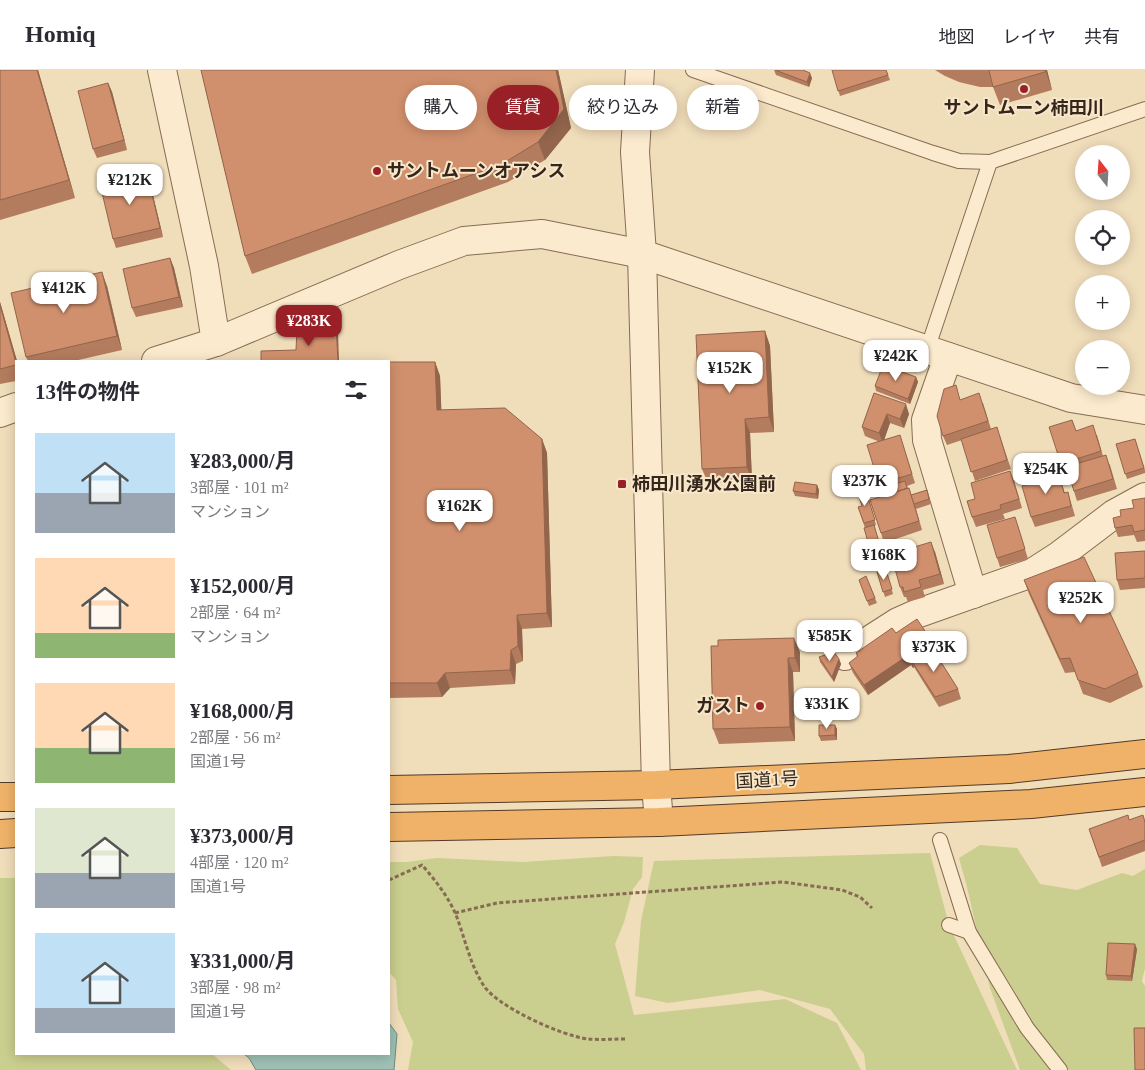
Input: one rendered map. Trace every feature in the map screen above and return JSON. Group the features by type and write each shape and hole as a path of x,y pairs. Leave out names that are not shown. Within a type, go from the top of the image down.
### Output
{"highway":[{"name":"国道1号","path":"390,790 656,785 1009,768 1145,754"},
{"name":"国道1号","path":"390,827 659,822 1031,804 1145,792"},
{"path":"0,797 15,797"},
{"path":"0,834 15,833"}],"street":[{"path":"162,70 204,266 216,342"},
{"path":"640,70 635,152 642,254 656,785 659,822"},
{"path":"159,360 216,342 399,265 464,241 542,234 642,254 1071,398 1145,410"},
{"path":"937,354 926,420 926,440 973,594"},
{"path":"0,413 15,407"},
{"path":"845,656 898,622 916,614 1032,573 1060,555 1114,514 1145,497"}],"lane":[{"path":"693,70 933,154 959,161 990,162 1145,109"},
{"path":"937,354 990,162"},
{"path":"940,840 969,932 1027,1028 1060,1070"},
{"path":"950,926 969,932"}],"path":[{"path":"390,880 422,865 437,882 455,913 476,970 485,987 508,1008 549,1027 586,1038 626,1039"},
{"path":"455,913 497,903 783,882 842,890 860,897 872,908"}],"green space":[{"path":"980,845 1017,848 1040,884 1077,890 1122,873 1133,876 1145,869 1145,968 1142,981 1145,986 1145,1070 1020,1070 990,988 959,858"},
{"path":"930,853 949,925 1017,1070 866,1070 864,1054 830,1009 760,990 668,1003 635,996 641,921 654,861"},
{"path":"614,856 643,857 642,877 633,889 624,922 615,944 634,1015 785,999 837,1023 861,1070 408,1070 413,1042 398,1009 396,980 390,973 390,862 437,858 523,862"},
{"path":"0,878 15,878 15,1055 213,1055 231,1070 0,1070"}],"water":[{"path":"390,1024 397,1034 394,1070 256,1070 245,1055 390,1055"}],"building":[{"path":"0,70 37,70 69,180 0,200"},
{"name":"サントムーンオアシス","path":"201,70 556,70 564,109 559,115 559,85 487,85 487,130 547,130 538,142 502,164 245,256"},
{"path":"775,70 803,70 810,73 807,82"},
{"path":"832,70 886,70 888,75 838,91"},
{"path":"989,70 1045,70 1045,72 993,87"},
{"path":"108,83 124,140 93,149 78,91"},
{"path":"147,173 160,228 113,239 100,184"},
{"path":"170,258 179,297 132,308 123,269"},
{"path":"102,272 117,336 26,357 11,293"},
{"path":"0,305 15,360 15,365 0,369"},
{"path":"336,327 338,360 261,360 261,351 296,350 297,329"},
{"path":"765,331 769,417 745,419 747,467 702,469 696,335"},
{"path":"390,362 435,362 437,410 505,408 542,439 547,613 517,615 518,646 511,650 510,670 445,673 437,683 390,683"},
{"path":"883,365 916,377 908,399 875,386"},
{"path":"956,385 960,400 979,393 988,421 943,436 937,416 944,389"},
{"path":"874,393 906,404 900,419 887,414 879,433 862,427"},
{"path":"1072,420 1076,431 1093,425 1101,451 1061,464 1049,427"},
{"path":"997,427 1007,460 971,472 961,439"},
{"path":"900,435 912,474 879,484 867,445"},
{"path":"1135,439 1144,468 1125,474 1116,444"},
{"path":"1106,455 1113,479 1074,491 1066,467"},
{"path":"1010,471 1019,499 1000,505 1001,509 972,517 967,501 975,499 971,483"},
{"path":"1058,472 1064,493 1068,492 1071,506 1031,517 1022,486 1039,481 1038,478"},
{"path":"905,481 907,488 887,495 885,487"},
{"path":"795,482 817,485 816,494 793,491"},
{"path":"865,488 875,520 864,523 858,507 862,506 857,490"},
{"path":"909,488 919,521 881,533 870,500"},
{"path":"927,490 929,499 914,504 911,495"},
{"path":"1145,498 1145,530 1134,532 1132,525 1115,528 1113,518 1121,516 1120,510 1134,508 1132,500"},
{"path":"1015,517 1025,549 997,558 987,525"},
{"path":"874,525 884,559 874,563 864,528"},
{"path":"931,542 940,574 919,580 921,587 904,592 903,587 900,587 891,554"},
{"path":"1145,551 1145,578 1117,580 1115,553"},
{"path":"1084,557 1138,673 1105,689 1078,680 1070,658 1060,659 1024,580"},
{"path":"886,570 892,589 883,592 877,572"},
{"path":"866,576 875,598 867,601 859,580"},
{"path":"917,619 929,637 925,641 928,645 909,658 907,656 864,685 849,663 858,656 856,653 892,628 896,633"},
{"path":"794,638 795,658 788,658 790,727 713,729 711,646 718,646 718,640"},
{"path":"932,648 958,689 935,697 911,660"},
{"path":"834,652 839,659 832,677 819,657"},
{"path":"819,725 835,725 835,735 819,736"},
{"path":"1128,815 1129,820 1143,815 1145,840 1099,857 1089,829"},
{"path":"1108,943 1135,944 1131,976 1106,975"},
{"path":"1134,1028 1145,1028 1145,1070 1135,1070"}],"place":[{"name":"サントムーン柿田川","path":"1024,89"},
{"name":"サントムーンオアシス","path":"377,171"},
{"name":"柿田川湧水公園前","path":"622,484"},
{"name":"ガスト","path":"760,706"}]}
